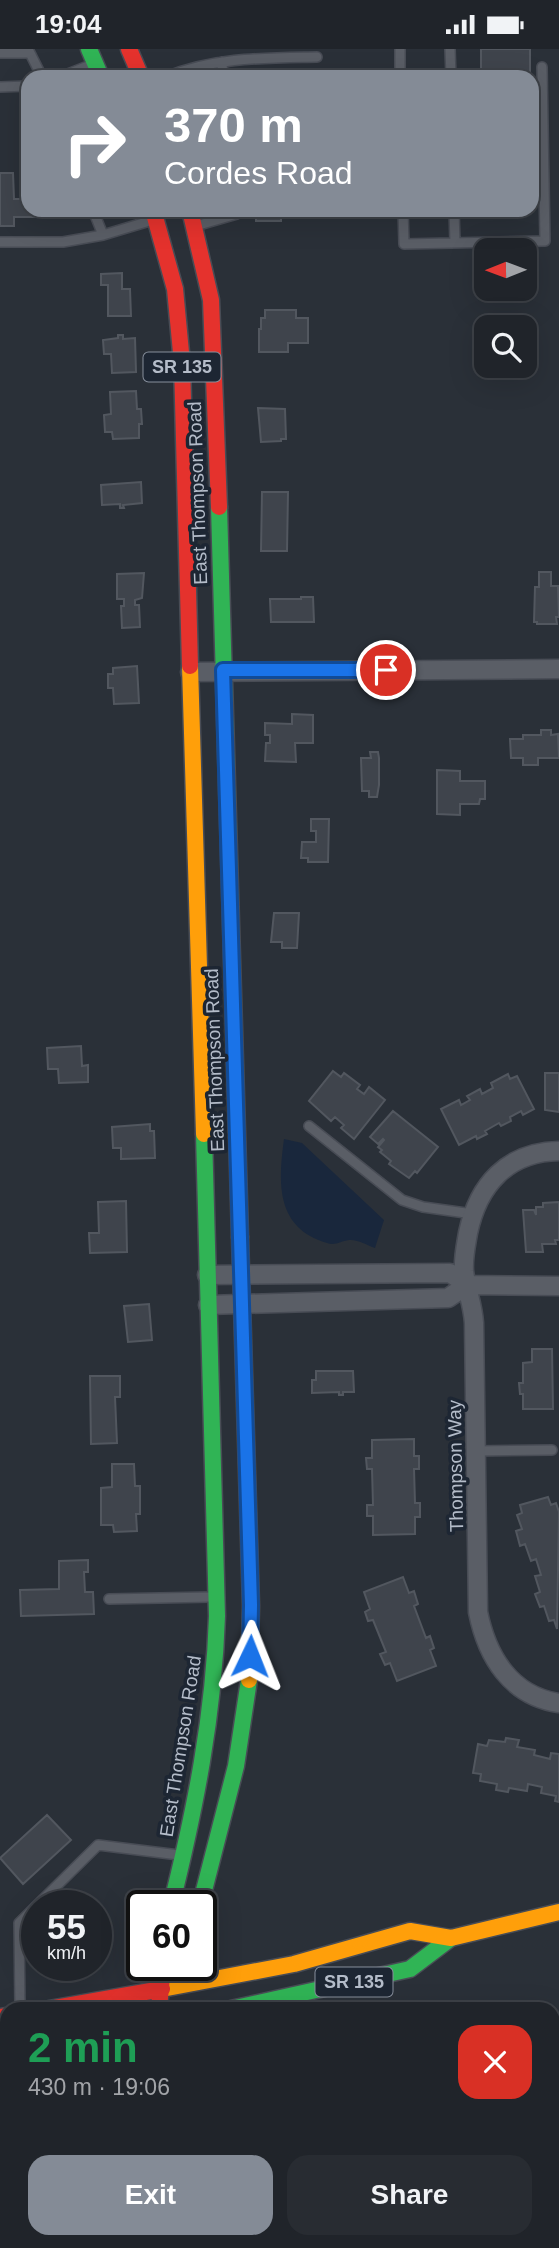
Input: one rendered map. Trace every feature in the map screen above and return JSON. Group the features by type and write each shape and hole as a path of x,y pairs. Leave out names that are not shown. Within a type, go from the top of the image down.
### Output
{"main road":[{"path":"129,49 139,70"},
{"path":"139,49 140,70"},
{"name":"East Thompson Road","path":"156,217 170,265 180,325 217,1649 215,1687 206,1747 175,1890"},
{"name":"East Thompson Road","path":"192,218 211,300 214,333 251,1605 249,1682 235,1769 204,1890"},
{"name":"SR 135","path":"162,1989 294,1963 410,1931 451,1938 559,1912"},
{"name":"SR 135","path":"262,2002 410,1969 451,1938"},
{"path":"160,2002 162,1981"},
{"path":"89,2002 162,1989 167,1981"}],"street":[{"path":"190,672 559,669"},
{"name":"Thompson Way","path":"559,1151 525,1157 504,1169 481,1194 473,1214 464,1254 474,1323 478,1612 493,1658 511,1681 539,1699 559,1703"},
{"path":"207,1275 450,1273 467,1285 559,1286"},
{"path":"208,1305 448,1298 467,1285"}],"lane":[{"path":"400,49 400,70"},
{"path":"450,49 451,70"},
{"path":"0,53 29,51 38,70"},
{"path":"186,70 237,58 317,57"},
{"path":"222,62 223,70"},
{"path":"78,70 95,63"},
{"path":"403,217 404,244 545,241 542,67"},
{"path":"0,87 21,86"},
{"path":"96,217 103,235"},
{"path":"0,242 63,242 103,235 148,217"},
{"path":"454,217 455,243"},
{"path":"309,1126 402,1200 423,1207 473,1214"},
{"path":"476,1451 552,1450"},
{"path":"109,1599 216,1597"},
{"path":"20,2002 19,1923 98,1846 184,1856"}],"water":[{"path":"284,1139 302,1143 384,1220 375,1248 352,1240 330,1244 310,1236 298,1227 284,1202 281,1172"}],"building":[{"path":"481,49 530,49 530,70 481,70"},
{"path":"0,173 13,173 14,199 21,199 21,217 14,217 14,226 0,226"},
{"path":"256,217 281,217 281,221 256,221"},
{"path":"122,273 122,289 130,289 131,316 108,316 108,285 101,285 101,274"},
{"path":"265,310 296,310 296,318 308,318 308,343 288,343 288,352 259,352 259,329 261,318 265,318"},
{"path":"118,335 123,335 123,339 135,338 136,372 112,373 111,354 104,354 103,340 118,338"},
{"path":"136,391 137,409 141,409 142,424 139,424 139,438 113,439 112,432 105,432 104,415 111,414 110,392"},
{"path":"258,408 285,409 286,439 261,442"},
{"path":"141,482 142,503 123,505 124,508 120,508 120,504 102,505 101,485"},
{"path":"262,492 288,492 287,551 261,551"},
{"path":"539,572 551,572 551,586 558,586 557,624 534,622 535,587 539,587"},
{"path":"144,573 142,598 135,600 135,605 139,605 140,627 122,628 121,606 124,606 124,599 117,599 117,574"},
{"path":"313,597 314,622 271,622 270,599"},
{"path":"137,666 139,703 114,704 113,688 108,688 108,674 113,674 113,668"},
{"path":"292,714 313,715 313,743 295,743 296,762 265,761 266,743 270,743 270,735 265,735 265,723 292,724"},
{"path":"541,730 551,730 551,735 558,734 559,758 538,758 538,765 523,765 523,758 511,758 510,739 523,739 523,735 541,735"},
{"path":"370,752 378,752 379,758 377,797 369,797 369,791 362,791 361,758 371,758"},
{"path":"437,770 460,771 460,781 485,781 485,799 480,799 479,804 460,804 460,815 437,814"},
{"path":"311,819 329,819 328,862 308,862 308,858 301,858 302,842 316,842 316,831 311,831"},
{"path":"274,913 299,913 297,948 282,948 282,942 271,942"},
{"path":"81,1046 82,1066 88,1065 88,1082 59,1083 58,1069 48,1069 47,1048"},
{"path":"333,1071 341,1077 344,1073 360,1085 357,1089 364,1094 369,1087 385,1100 354,1139 341,1128 344,1125 335,1117 331,1121 309,1101"},
{"path":"545,1073 559,1073 559,1112 545,1110"},
{"path":"508,1074 510,1079 517,1076 534,1109 523,1115 521,1111 510,1117 511,1121 501,1126 499,1123 485,1131 487,1134 477,1139 476,1136 459,1145 441,1109 459,1100 461,1105 470,1100 467,1096 480,1089 482,1094 493,1088 491,1083"},
{"path":"393,1111 438,1147 417,1173 415,1171 409,1178 389,1164 391,1161 380,1152 382,1150 378,1147 384,1140 378,1144 370,1137"},
{"path":"150,1124 150,1131 154,1131 155,1158 121,1159 121,1148 113,1148 112,1127"},
{"path":"126,1201 127,1252 90,1253 89,1233 99,1233 98,1202"},
{"path":"559,1202 559,1240 555,1240 556,1244 542,1244 543,1252 526,1252 523,1210 534,1210 536,1215 536,1207 543,1207 543,1203"},
{"path":"149,1304 152,1340 128,1342 124,1306"},
{"path":"532,1349 552,1349 553,1409 523,1409 523,1394 520,1394 519,1383 523,1383 523,1363 532,1362"},
{"path":"316,1371 353,1371 354,1392 343,1392 343,1395 339,1395 339,1392 312,1393 312,1380 316,1380"},
{"path":"90,1376 120,1376 120,1397 115,1397 117,1443 91,1444"},
{"path":"414,1439 414,1456 419,1456 419,1469 414,1469 415,1503 420,1503 420,1517 415,1517 415,1534 373,1535 373,1516 367,1516 367,1505 373,1505 372,1469 367,1469 366,1458 372,1458 372,1440"},
{"path":"112,1464 134,1464 135,1486 140,1486 140,1514 136,1514 137,1531 114,1532 113,1525 101,1525 101,1488 112,1487"},
{"path":"548,1497 551,1505 556,1503 559,1512 557,1629 554,1620 549,1621 544,1606 540,1607 535,1594 540,1592 535,1576 541,1575 536,1559 531,1561 525,1544 520,1546 516,1531 522,1529 517,1515 522,1513 520,1505"},
{"path":"88,1560 88,1572 84,1572 85,1592 93,1592 94,1614 21,1616 20,1590 59,1589 59,1561"},
{"path":"403,1577 409,1593 414,1591 418,1604 414,1606 426,1638 430,1636 434,1648 430,1650 436,1666 397,1681 390,1663 385,1665 380,1654 386,1652 373,1620 368,1621 365,1612 370,1609 364,1592"},
{"path":"506,1738 519,1740 517,1747 535,1750 534,1755 550,1759 551,1753 559,1754 559,1802 555,1801 556,1796 541,1793 542,1787 528,1784 527,1791 509,1788 508,1792 496,1790 497,1784 480,1781 481,1774 473,1773 478,1744 487,1746 489,1740 505,1742"},
{"path":"47,1815 71,1840 23,1884 0,1858"}],"traffic: fast":[{"path":"89,49 98,70"},
{"path":"219,507 240,1237"},
{"path":"175,1890 202,1762 212,1690 217,1616 204,1134"},
{"path":"204,1890 236,1766 249,1680"},
{"path":"262,2002 410,1969 451,1938"}],"traffic: slow":[{"path":"190,666 204,1134"},
{"path":"240,1237 251,1606 249,1680"},
{"path":"162,1989 294,1964 410,1931 451,1938 559,1912"}],"traffic: jam":[{"path":"129,49 138,70"},
{"path":"155,217 175,289 182,363 190,666"},
{"path":"192,217 211,300 219,507"},
{"path":"160,2002 162,1981"},
{"path":"89,2002 162,1989"}],"route":[{"path":"250,1656 251,1605 223,670 386,670"}]}
